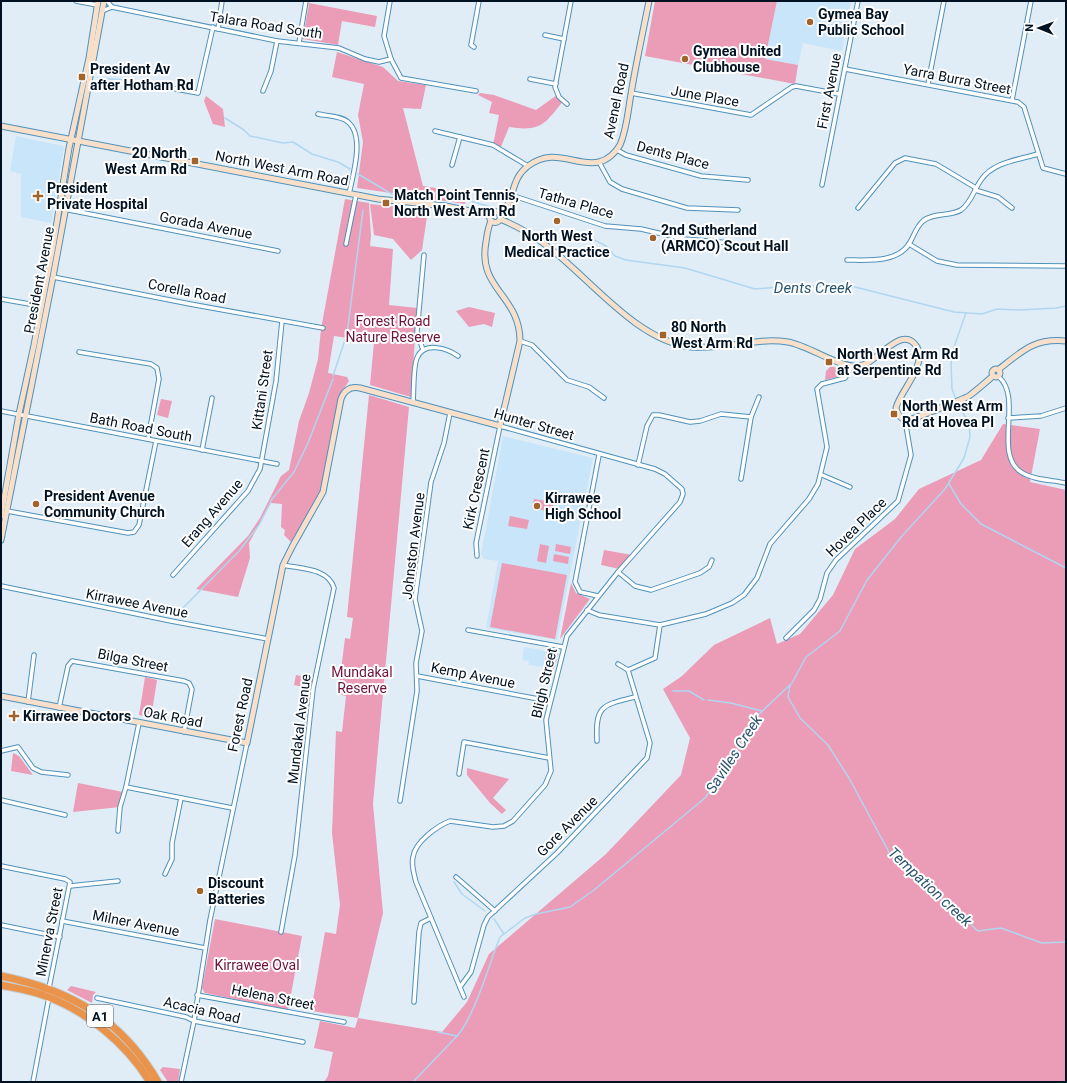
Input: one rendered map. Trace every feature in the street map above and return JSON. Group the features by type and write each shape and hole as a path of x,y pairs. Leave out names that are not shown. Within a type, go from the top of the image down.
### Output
{"highway":[{"name":"A1","path":"1,976 49,988 85,1005 110,1024 142,1057 158,1082"},
{"name":"A1","path":"1,985 49,997 80,1013 115,1040 136,1061 150,1082"}],"street":[{"path":"76,1 101,2 112,7"},
{"path":"154,85 198,93 222,1"},
{"path":"299,43 306,1"},
{"path":"390,1 384,32 385,42 391,59 401,78 476,91"},
{"path":"471,47 479,1"},
{"path":"567,104 556,93 556,84 571,1"},
{"name":"Avenel Road","path":"599,162 617,150 626,122 648,1"},
{"name":"First Avenue","path":"822,185 858,1"},
{"path":"928,84 944,1"},
{"path":"1012,100 1031,1"},
{"name":"President Avenue","path":"1,516 64,209 102,11 101,2"},
{"name":"President Avenue","path":"1,540 41,306 50,276 58,208 101,2"},
{"path":"102,11 112,7"},
{"name":"Talara Road South","path":"112,7 277,40 339,48 365,59 379,62 391,59"},
{"path":"545,35 564,39"},
{"path":"263,91 271,71 277,40"},
{"name":"Yarra Burra Street","path":"845,69 1018,102 1024,107 1043,168 1066,174"},
{"path":"530,79 556,84"},
{"name":"June Place","path":"631,93 751,115 792,87 796,86 839,94"},
{"path":"318,114 348,121 355,130 357,142 356,158 349,194"},
{"name":"North West Arm Road","path":"1,126 349,194 391,201 446,206 489,215 494,212 500,217"},
{"path":"435,131 493,145 528,166"},
{"path":"452,165 460,137"},
{"name":"Dents Place","path":"617,150 626,155 701,176 748,180"},
{"path":"847,260 889,257 901,252 909,244 922,222 932,216 950,214 959,211 968,203 985,175 995,167 1038,154"},
{"path":"491,221 495,222 500,217 508,204 516,178 528,166 539,160 552,157 599,162 610,182 622,189 687,208 738,210"},
{"path":"858,208 895,163 905,158 936,164 976,189 998,197 1012,208"},
{"name":"Tathra Place","path":"511,194 605,226 641,229 684,239 731,243"},
{"path":"346,244 356,195"},
{"name":"Gorada Avenue","path":"58,208 278,251"},
{"path":"489,215 491,221 485,248 486,270 493,283 515,313 520,341 500,426"},
{"path":"500,217 547,245 607,300 649,331 669,341 690,347 768,340 788,342 800,345 852,366 860,366 868,363 898,340 904,339 913,343 918,350 919,358 913,377 899,399 896,408 900,417 906,420 912,420 961,400 996,376"},
{"path":"909,244 937,261 957,265 1066,266"},
{"path":"423,350 417,332 424,255"},
{"name":"Corella Road","path":"50,276 323,328"},
{"path":"1,299 41,306"},
{"name":"Kittani Street","path":"262,461 276,381 282,321"},
{"path":"520,341 532,345 567,380 589,387 604,398"},
{"path":"1066,341 1045,341 1031,345 998,370 993,370 996,376 1005,383 1009,452 1016,468 1028,476 1066,483"},
{"path":"412,402 417,358 423,350 430,348 442,348 449,350 458,356"},
{"path":"79,352 151,364 157,368 159,379 148,439"},
{"path":"587,610 599,615 660,625 706,614 732,603 744,595 756,578 770,544 813,492 822,475 827,448 817,389 822,384 845,378 852,366"},
{"name":"Hunter Street","path":"360,388 661,472 677,483 683,491 680,502"},
{"name":"Forest Road","path":"181,1082 194,1021 205,948 232,808 284,565 292,547 323,492 342,397 349,389 360,388"},
{"path":"741,479 750,417 759,397"},
{"path":"202,450 212,398"},
{"path":"1008,418 1037,417 1066,408"},
{"name":"Bath Road South","path":"1,411 277,464"},
{"name":"Johnston Avenue","path":"400,801 417,690 416,663 422,631 415,599 431,482 444,443 450,413"},
{"path":"638,465 647,426 653,415 659,414 690,422 700,421 721,414 750,417"},
{"name":"Hovea Place","path":"786,638 814,610 820,599 827,573 836,560 898,501 911,456 906,420"},
{"name":"Kirk Crescent","path":"477,556 476,543 500,426"},
{"path":"6,510 128,533 134,532 139,525 156,441"},
{"path":"598,596 580,592 575,582 599,455"},
{"name":"Erang Avenue","path":"173,575 248,491 260,469 262,461"},
{"path":"822,475 850,487"},
{"name":"Bligh Street","path":"464,997 414,874 412,858 417,848 433,832 450,821 493,827 509,823 545,786 551,771 545,727 549,701 569,632 618,572 680,502"},
{"path":"618,572 635,586 651,590 700,573 709,567 712,560"},
{"name":"Mundakal Avenue","path":"281,932 295,854 313,689 334,588 332,581 327,575 284,565"},
{"name":"Kirrawee Avenue","path":"1,586 171,622 268,639"},
{"path":"618,664 628,670 655,658 660,625"},
{"path":"468,630 564,647"},
{"path":"28,702 34,655"},
{"name":"Bilga Street","path":"59,708 68,666 72,661 162,677 187,682 191,686 184,732"},
{"name":"Gore Avenue","path":"460,987 473,968 486,921 557,853 647,758 650,743 628,670"},
{"name":"Kemp Avenue","path":"417,676 549,701"},
{"name":"Oak Road","path":"1,696 247,743"},
{"path":"597,741 597,720 600,711 612,703 635,697"},
{"path":"118,831 120,807 126,787 139,723"},
{"path":"459,774 464,742 549,758"},
{"path":"1,751 18,747 33,768 41,772 68,775"},
{"path":"126,787 232,808"},
{"path":"165,874 172,859 172,843 181,798"},
{"path":"1,800 66,815"},
{"name":"Minerva Street","path":"1,866 69,881 70,886 49,988"},
{"path":"456,877 495,911"},
{"path":"70,886 118,881"},
{"path":"414,1002 419,932 421,923 431,918"},
{"name":"Milner Avenue","path":"62,920 205,948"},
{"path":"1,926 60,937"},
{"name":"Helena Street","path":"197,995 344,1022"},
{"path":"33,1082 49,997"},
{"name":"Acacia Road","path":"97,998 186,1017 194,1021 303,1042"}],"shaded area":[{"name":"Gymea Bay Public School","path":"777,1 851,2 842,51 803,43 798,65 765,59"},
{"name":"President Private Hospital","path":"16,136 63,146 64,148 51,223 21,217 21,174 10,171"},
{"name":"Kirrawee High School","path":"503,436 593,458 557,640 486,628 498,561 484,559 481,554"},
{"path":"524,647 546,651 543,667 528,665 529,661 522,660"}],"green space":[{"path":"655,1 777,1 765,59 798,65 795,84 645,56"},
{"path":"309,3 377,16 375,27 342,21 338,45 303,39"},
{"path":"337,52 383,67 398,81 426,85 421,109 403,108 423,186 468,193 465,204 357,188 363,142 358,115 364,84 332,77"},
{"path":"480,93 494,95 536,110 557,95 563,101 546,121 535,127 509,127 500,149 493,145 499,115 489,113 492,102 478,95"},
{"path":"206,96 223,109 225,127 213,124 204,101"},
{"name":"Forest Road Nature Reserve","path":"345,199 369,203 371,236 370,246 393,249 389,305 417,308 411,397 370,385 374,342 334,336 328,373 347,377 349,381 341,393 322,491 291,542 284,535 285,530 281,527 282,504 271,503 249,543 250,558 238,597 196,589 248,536 260,518 281,476 289,470 299,421 309,393 318,359 321,329"},
{"path":"370,204 428,210 422,250 411,260 393,239 374,235"},
{"path":"469,307 495,313 492,327 484,324 469,327 456,311"},
{"path":"831,366 845,371 837,377 825,380 826,371"},
{"name":"Mundakal Reserve","path":"369,395 409,407 373,804 383,913 358,1018 311,1011 325,932 336,934 340,905 332,833 336,731 342,732 346,696 338,694 345,638 350,639 353,618 347,617"},
{"path":"161,399 172,401 168,418 157,415"},
{"path":"1003,424 1040,429 1030,482 1066,490 1066,1082 324,1082 328,1076 333,1052 314,1048 320,1021 355,1028 358,1018 442,1032 467,1002 489,954 606,854 681,775 690,738 663,689 682,676 714,645 770,618 777,644 800,634 833,595 855,549 895,519 919,489 981,460"},
{"path":"534,499 554,502 552,512 532,508"},
{"path":"510,516 529,520 527,529 508,526"},
{"path":"540,544 549,546 546,563 537,561"},
{"path":"556,544 571,547 570,554 555,551"},
{"path":"604,550 632,555 620,569 601,565"},
{"path":"554,554 569,557 568,564 553,561"},
{"path":"502,563 567,575 555,639 490,627"},
{"path":"571,583 576,593 590,599 560,639"},
{"path":"547,647 556,650 558,654 555,667 552,670 544,668"},
{"path":"296,675 315,679 313,689 294,685"},
{"path":"145,677 157,680 151,718 139,715"},
{"path":"13,753 19,756 33,775 11,771"},
{"path":"467,768 509,779 493,798 506,810 502,814 490,803 467,775"},
{"path":"78,783 123,792 120,807 73,812"},
{"name":"Kirrawee Oval","path":"215,919 302,936 288,1010 205,993 202,988"},
{"path":"71,986 96,992 93,995 92,1003 67,990"},
{"path":"163,1067 180,1069 178,1082 168,1082 160,1070"}],"waterway":[{"path":"98,78 125,80"},
{"name":"Dents Creek","path":"225,118 244,130 250,136 283,143 293,142 312,154 338,162 350,169"},
{"name":"Dents Creek","path":"358,174 395,196 434,193 460,198 491,207"},
{"path":"333,376 347,334 363,210"},
{"name":"Dents Creek","path":"566,231 581,233 606,246 615,256 626,260 685,268 755,289 789,286 855,287 954,312 982,314 997,309 1019,310 1066,306"},
{"name":"Savilles Creek","path":"438,1032 457,1036 464,1027 476,1003 500,937 525,918 536,914 570,907 594,890 705,798 731,762 756,717 792,683 806,657 840,631 867,580 902,536 945,489 964,458 970,437 969,422 959,407 952,389 951,363 955,344 966,313"},
{"path":"178,616 179,612 239,551 259,525 272,499 294,472 308,443 333,379"},
{"path":"949,484 961,504 981,524 1066,568"},
{"name":"Tempation creek","path":"790,685 788,697 800,718 828,745 849,778 890,854 978,931 1001,928 1042,943 1066,942"},
{"path":"673,691 689,691 704,700"},
{"path":"708,700 731,703 762,711"},
{"path":"454,882 462,894 485,911"},
{"path":"494,919 504,934"},
{"name":"Savilles Creek","path":"413,1082 457,1036"}],"place":[{"name":"Gymea Bay Public School","path":"810,22"},
{"name":"Gymea United Clubhouse","path":"685,59"},
{"name":"President Av after Hotham Rd","path":"82,77"},
{"name":"20 North West Arm Rd","path":"195,161"},
{"name":"President Private Hospital","path":"38,196"},
{"name":"Match Point Tennis, North West Arm Rd","path":"386,203"},
{"name":"North West Medical Practice","path":"557,221"},
{"name":"2nd Sutherland (ARMCO) Scout Hall","path":"653,238"},
{"name":"80 North West Arm Rd","path":"663,335"},
{"name":"North West Arm Rd at Serpentine Rd","path":"829,362"},
{"name":"North West Arm Rd at Hovea Pl","path":"894,414"},
{"name":"President Avenue Community Church","path":"36,504"},
{"name":"Kirrawee High School","path":"537,506"},
{"name":"Kirrawee Doctors","path":"14,716"},
{"name":"Discount Batteries","path":"200,891"}]}
